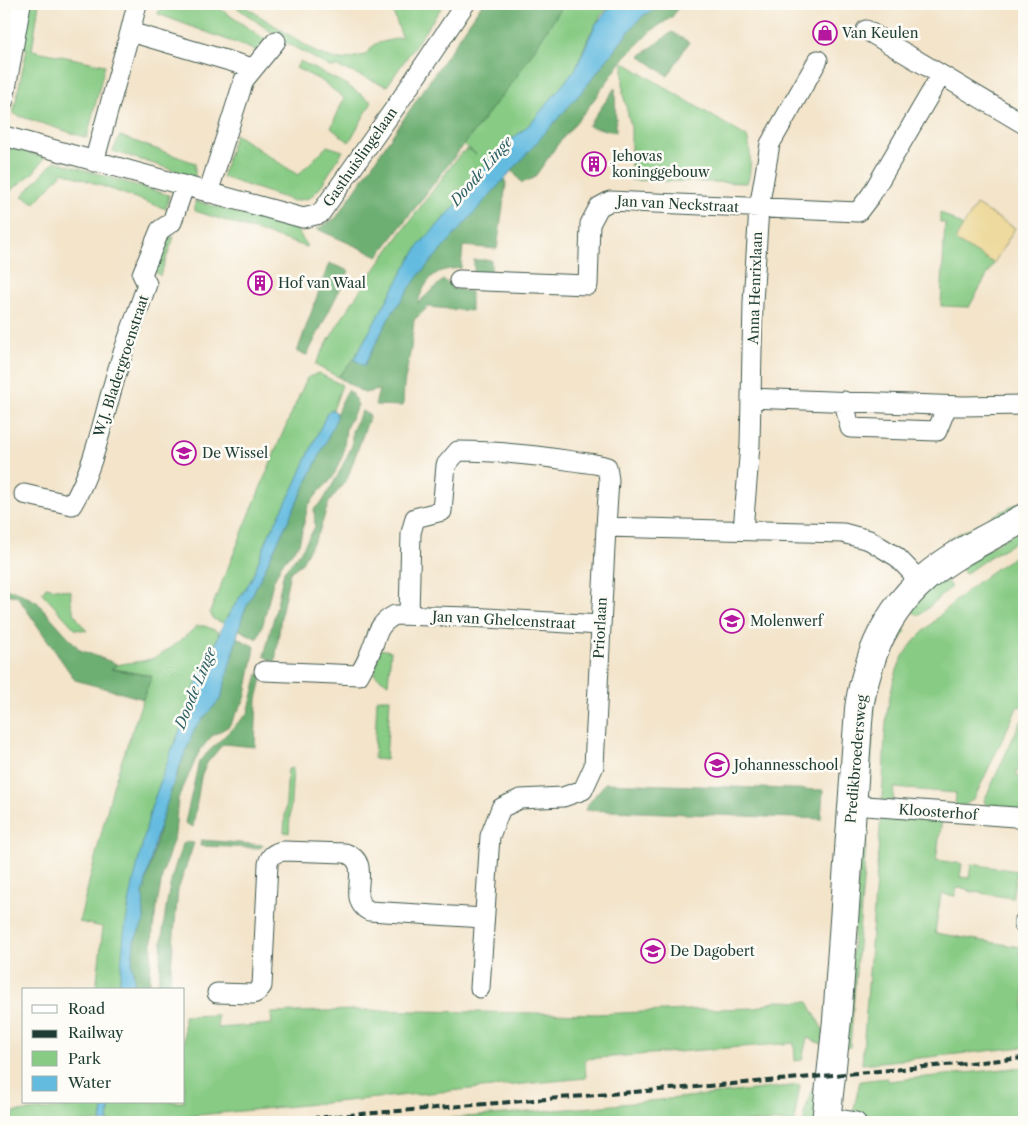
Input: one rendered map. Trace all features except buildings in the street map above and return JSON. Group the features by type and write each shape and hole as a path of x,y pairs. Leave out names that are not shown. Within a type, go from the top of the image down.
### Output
{"street":[{"path":"4,100 21,4"},
{"path":"94,162 137,4"},
{"name":"Gasthuislingelaan","path":"4,136 302,218 320,214 465,4"},
{"path":"866,30 1024,124"},
{"path":"130,32 253,68"},
{"path":"208,192 244,80 276,41"},
{"name":"Anna Henrixlaan","path":"743,530 752,398 753,302 759,208 770,144 818,60"},
{"path":"759,208 858,212 871,195 941,75"},
{"name":"W.J. Bladergroenstraat","path":"24,494 72,505 86,479 117,370 147,284 142,274 160,230 172,222 184,187"},
{"name":"Jan van Neckstraat","path":"458,280 588,285 590,224 599,207 610,201 759,208"},
{"path":"752,398 947,406 1024,405"},
{"path":"844,401 850,428 937,431 947,406"},
{"path":"409,615 411,533 415,518 442,511 446,464 458,451 539,456 596,463 607,467 609,480 606,526 843,533 869,540 897,557 920,581"},
{"name":"Predikbroedersweg","path":"827,1120 832,1076 860,704 864,683 876,647 888,620 920,581 949,560 1024,518"},
{"name":"Priorlaan","path":"480,988 490,836 501,808 520,799 563,797 582,790 594,766 606,526"},
{"name":"Jan van Ghelcenstraat","path":"264,671 359,675 370,654 379,628 387,619 395,615 470,616 600,625"},
{"name":"Kloosterhof","path":"852,805 1015,817 1024,821"},
{"path":"217,993 253,994 262,986 268,864 276,852 345,853 354,856 359,864 359,901 362,907 369,911 484,918"},
{"path":"827,1120 856,1122"}],"green space":[{"path":"29,4 39,4 32,50 105,65 87,138 13,114 27,49 20,48"},
{"path":"161,4 213,4 266,40 257,51 158,14"},
{"path":"232,4 241,4 319,54 341,60 365,55 375,44 402,37 394,15 401,4 444,4 387,86 338,67 330,67 285,42"},
{"path":"482,4 564,4 516,77 378,256 317,229 336,218"},
{"path":"564,4 613,4 601,15 589,36 575,70 531,123 487,161 479,181 420,244 354,359 338,377 315,365 365,283 460,154 468,149 476,154 464,145 516,77"},
{"path":"662,4 681,4 672,17 651,31 625,57 534,178 522,183 511,169 585,88 634,25 643,16"},
{"path":"672,32 689,42 668,76 640,56"},
{"path":"300,61 345,84 372,102 349,142 331,128 344,98 322,81 296,68"},
{"path":"623,62 747,137 750,174 747,183 631,180 631,127 623,94"},
{"path":"615,88 616,132 588,126"},
{"path":"235,134 298,175 327,146 343,151 319,189 310,198 294,201 222,177"},
{"path":"120,136 195,163 195,177 113,151"},
{"path":"4,145 45,158 32,174 4,196"},
{"path":"55,161 169,195 166,209 63,172 35,203 22,196"},
{"path":"504,178 506,184 497,249 463,246 461,268 449,269 434,275 425,286 418,303 443,280 452,286 450,288 471,292 471,311 428,307 414,320 404,385 403,406 375,405 379,390 364,393 338,377 354,359 364,366 390,316 419,275"},
{"path":"195,201 297,229 307,247 195,211"},
{"path":"940,212 963,226 955,240 994,263 969,307 941,306 945,223 940,222"},
{"path":"166,237 174,237 160,276 154,271"},
{"path":"474,260 491,260 491,274 474,273"},
{"path":"329,263 349,271 307,355 297,352"},
{"path":"318,373 342,385 333,410 327,413 294,487 269,535 251,580 223,623 213,619 210,612 281,437 307,378"},
{"path":"348,390 352,393 358,405 346,428 343,455 332,479 308,506 299,544 281,565 273,582 263,624 257,639 238,629 243,614 326,442 338,409"},
{"path":"362,411 370,415 347,479 329,502 319,532 301,564 290,572 282,610 275,662 264,656 284,571 301,551 315,527 314,509 323,501 338,475 352,446 352,431"},
{"path":"1024,500 1024,505 948,549 947,540"},
{"path":"1024,528 1024,537 965,574 959,565"},
{"path":"1024,551 1024,708 1018,706 975,797 966,805 955,806 956,793 894,788 893,802 882,801 887,715 894,681 902,659 917,638 953,603 987,575"},
{"path":"942,575 951,587 920,615 907,608"},
{"path":"46,587 71,591 71,602 75,613 87,631 75,629 42,593"},
{"path":"4,589 14,590 37,602 80,650 117,664 111,669 152,676 143,699 75,680 17,596 4,594"},
{"path":"897,624 906,631 888,657 882,671 874,715 871,775 864,774 868,711"},
{"path":"197,626 205,626 219,632 215,645 199,676 151,808 128,908 119,988 96,988 103,927 79,922 114,783 151,676 110,668 120,664 144,661 156,657"},
{"path":"236,637 255,647 245,699 229,726 212,736 200,750 178,799 175,834 163,872 153,928 149,988 135,988 132,964 134,941 144,921 143,894 165,807 195,728 221,698"},
{"path":"380,649 391,651 388,684 374,674"},
{"path":"258,674 263,675 257,699 255,747 223,744 207,763 201,777 193,827 185,823 199,761 248,713"},
{"path":"377,699 390,699 386,760 374,759"},
{"path":"1024,718 1024,764 1020,763 1016,775 1024,779 1024,813 988,808 984,801"},
{"path":"293,768 289,833 284,832 288,769"},
{"path":"605,783 823,790 821,819 585,810"},
{"path":"881,815 942,819 936,860 962,864 960,877 969,878 971,864 1017,871 1012,898 957,888 955,896 941,894 935,933 1020,947 1019,953 1024,954 1024,1047 862,1064"},
{"path":"868,819 850,1047 844,1048 863,823"},
{"path":"201,840 264,845 260,848 200,846"},
{"path":"184,842 194,843 178,890 169,988 158,988 165,914 177,859"},
{"path":"777,1001 808,1002 823,1030 824,1045 807,1038 802,1060 795,1061 794,1043 585,1059 586,1078 126,1122 108,1122 110,1104 185,1104 185,1016 217,1015 218,1028 272,1024 271,1013 352,1010 598,1014 755,1008"},
{"path":"1024,1067 1024,1119 981,1122 906,1122 853,1113 860,1081 887,1078 888,1081"},
{"path":"800,1085 794,1122 402,1122 594,1107"},
{"path":"820,1085 814,1122 804,1122 804,1114 813,1087"},
{"path":"78,1104 104,1104 101,1122 4,1122 4,1113 76,1107"}],"sand":[{"path":"976,205 1015,228 994,263 955,240"}],"water":[{"path":"613,4 662,4 643,16 634,25 585,88 419,275 390,316 364,366 354,359 420,244 479,181 487,161 531,123 575,70 595,25"},
{"name":"Doode Linge","path":"333,410 336,412 337,417 243,614 221,698 195,728 175,778 155,841 143,894 144,921 134,941 132,964 135,988 119,988 124,934 132,888 151,808 172,749 199,676 224,622 251,580 269,535 294,487 327,413"},
{"path":"104,1104 110,1104 108,1122 101,1122"}],"railway":[{"path":"263,1122 745,1083 1024,1058"}],"place":[{"name":"Van Keulen","path":"825,33"},
{"name":"Jehovas koninggebouw","path":"594,164"},
{"name":"Hof van Waal","path":"260,283"},
{"name":"De Wissel","path":"184,453"},
{"name":"Molenwerf","path":"732,621"},
{"name":"Johannesschool","path":"717,765"},
{"name":"De Dagobert","path":"653,951"}]}
